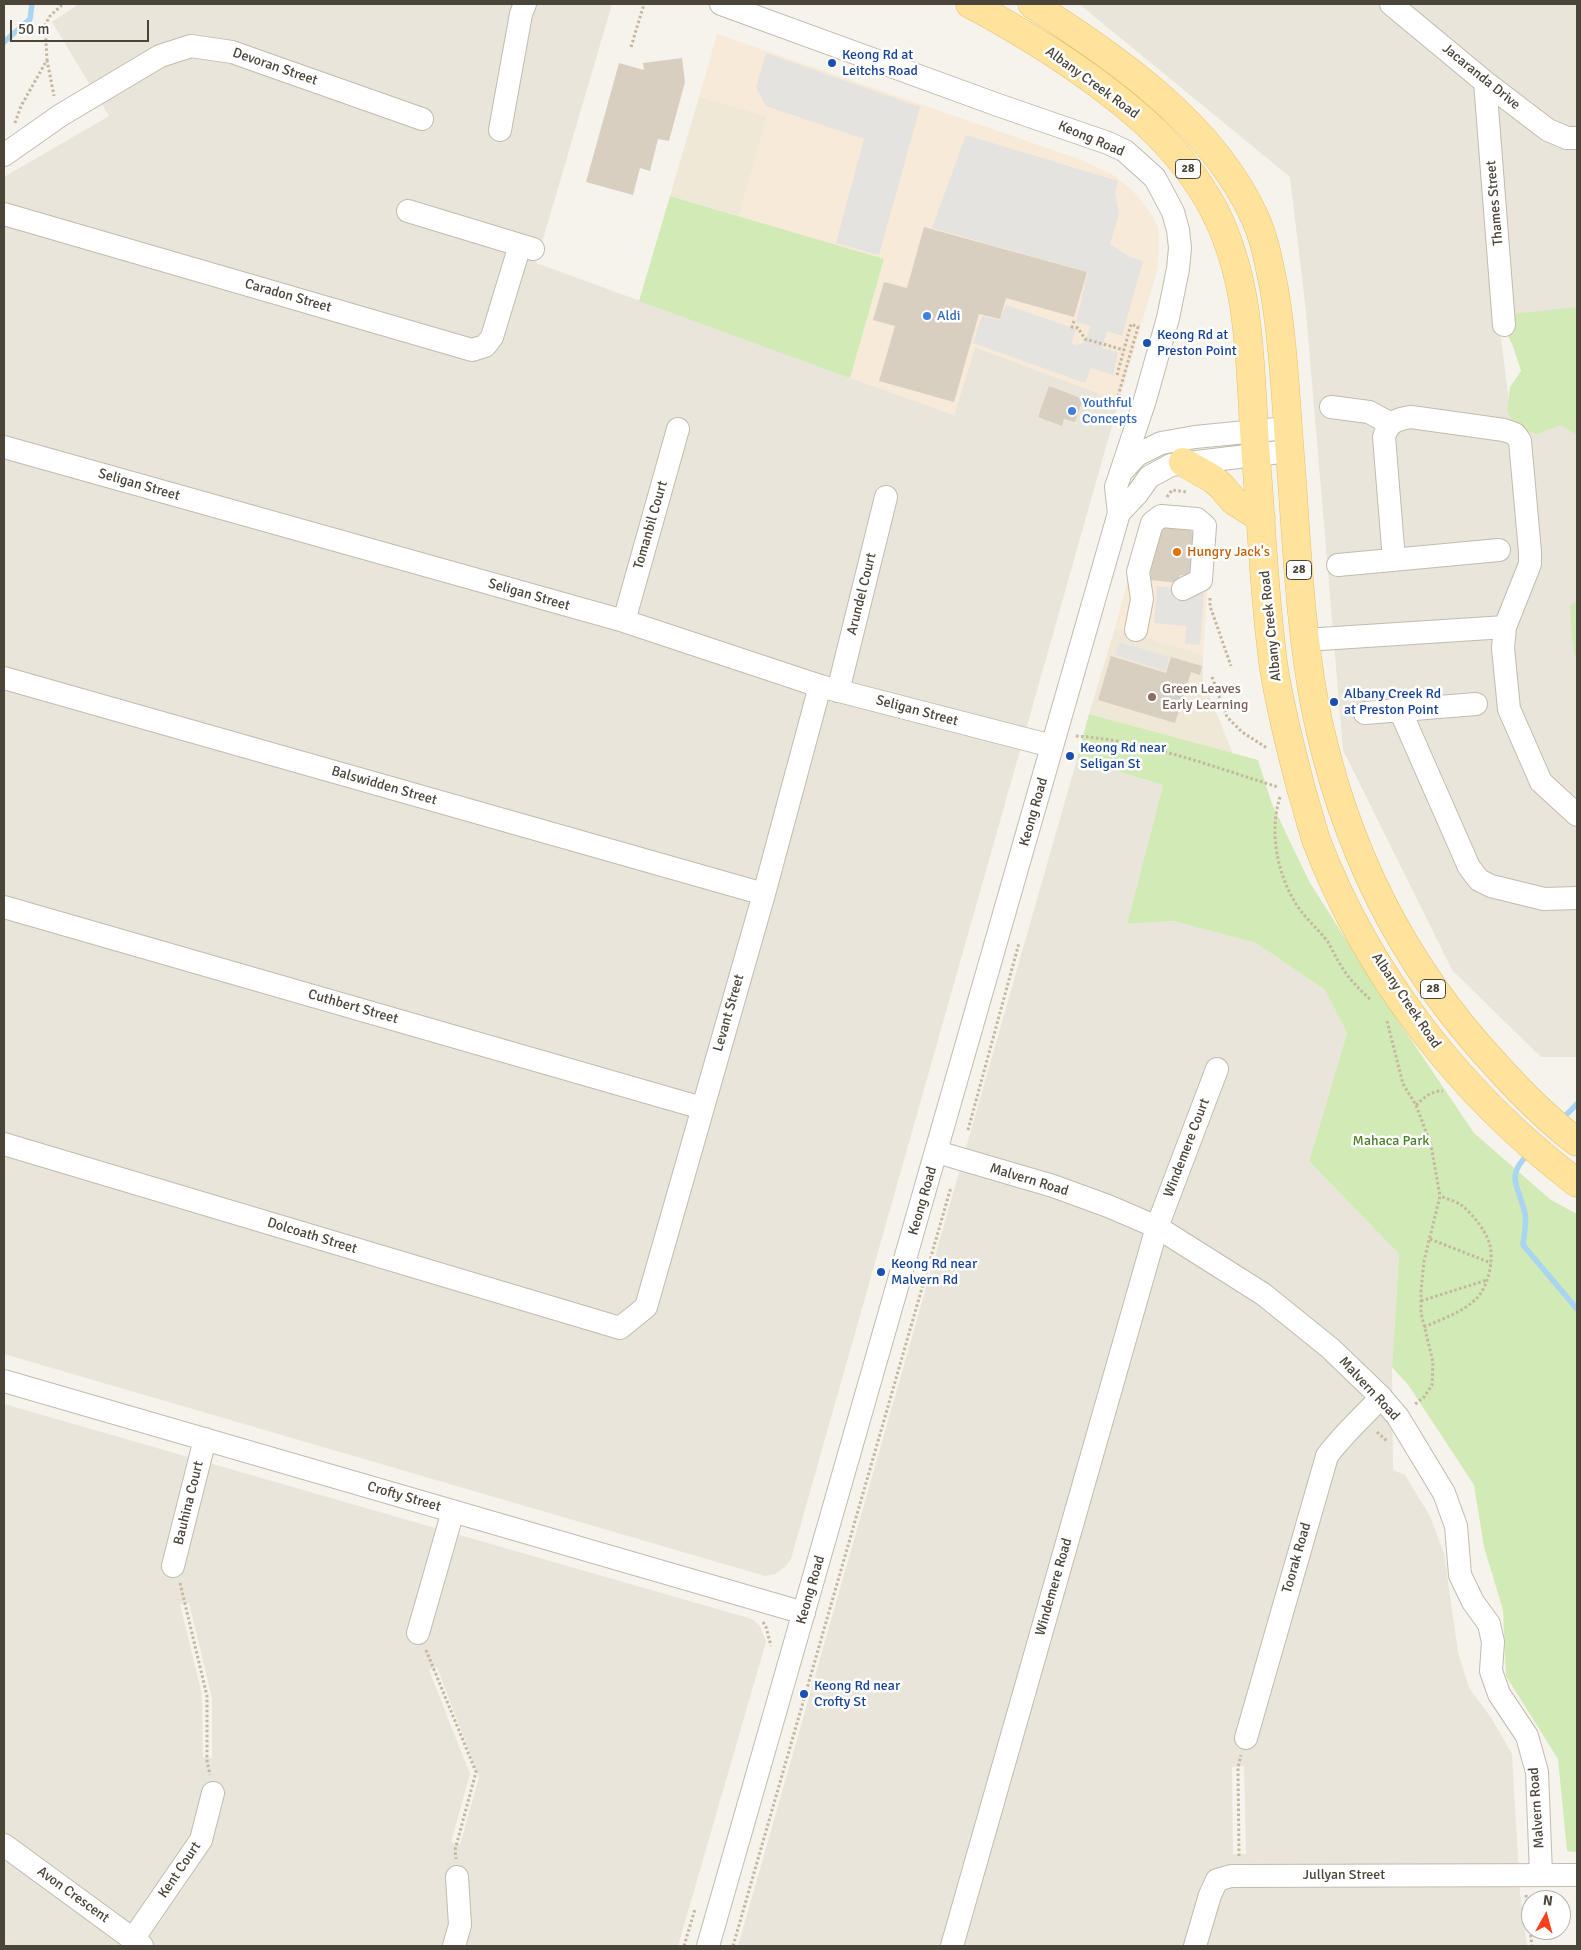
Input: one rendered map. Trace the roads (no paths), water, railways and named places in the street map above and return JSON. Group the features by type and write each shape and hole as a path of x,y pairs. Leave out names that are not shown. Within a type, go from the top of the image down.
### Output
{"main road":[{"name":"Albany Creek Road","path":"970,4 1013,28 1103,87 1158,134 1178,156 1197,182 1224,231 1236,264 1248,331 1255,442 1274,668 1289,746 1316,838 1358,929 1388,981 1422,1030 1463,1079 1505,1122 1552,1164 1577,1183"},
{"name":"Albany Creek Road","path":"1032,4 1118,63 1193,128 1216,154 1238,186 1254,216 1265,244 1282,342 1288,440 1305,640 1316,709 1343,814 1363,864 1384,908 1438,996 1468,1035 1526,1097 1573,1138"},
{"path":"1171,466 1212,479 1234,501 1261,518"},
{"path":"1334,880 1363,864"}],"street":[{"path":"500,130 521,14 525,4"},
{"name":"Keong Road","path":"708,1946 1119,513 1116,487 1121,474 1136,400 1168,318 1178,269 1180,248 1178,230 1164,192 1155,178 1125,151 1108,143 721,4"},
{"name":"Jacaranda Drive","path":"1392,4 1485,82 1548,130 1567,138 1577,138"},
{"name":"Devoran Street","path":"9,151 61,115 160,56 191,46 232,52 422,119"},
{"name":"Thames Street","path":"1485,82 1504,325"},
{"name":"Caradon Street","path":"4,214 472,350 485,346 492,337 523,252 408,211"},
{"name":"Keong Road","path":"1119,513 1137,494 1149,477 1171,466 1150,447 1136,400"},
{"path":"1331,407 1369,412 1390,424"},
{"path":"1394,560 1384,437 1386,429 1390,424 1398,419 1410,417 1504,430 1515,434 1520,441 1530,564 1506,627 1503,648 1509,709 1541,782 1577,815"},
{"name":"Tomanbil Court","path":"624,621 678,429"},
{"path":"1121,474 1133,459 1150,447 1175,439 1255,442 1288,440"},
{"path":"1171,466 1255,442"},
{"name":"Seligan Street","path":"4,447 624,621 829,688 1052,746"},
{"name":"Arundel Court","path":"829,688 886,497"},
{"path":"1136,630 1142,600 1138,572 1149,530 1156,519 1161,516 1197,519 1205,526 1201,580 1183,589"},
{"path":"1338,565 1499,550"},
{"path":"1305,640 1506,627"},
{"name":"Balswidden Street","path":"4,678 764,894"},
{"name":"Levant Street","path":"620,1328 646,1308 764,894 829,688"},
{"path":"1364,713 1476,704"},
{"path":"1400,710 1470,866 1479,880 1491,886 1544,899 1577,898"},
{"name":"Cuthbert Street","path":"4,906 702,1108"},
{"name":"Windemere Court","path":"1157,1227 1217,1069"},
{"name":"Dolcoath Street","path":"4,1144 620,1328"},
{"name":"Malvern Road","path":"937,1152 1054,1186 1157,1227 1263,1294 1330,1348 1381,1397 1398,1417 1444,1494 1456,1526 1460,1575 1473,1602 1489,1624 1493,1642 1492,1671 1499,1694 1527,1736 1538,1772 1532,1874"},
{"name":"Windemere Road","path":"952,1946 1157,1227"},
{"name":"Crofty Street","path":"4,1381 804,1613"},
{"name":"Toorak Road","path":"1246,1738 1327,1456 1340,1437 1362,1418 1381,1397"},
{"name":"Bauhina Court","path":"173,1566 204,1439"},
{"path":"418,1633 453,1511"},
{"name":"Kent Court","path":"137,1943 201,1840 213,1794"},
{"name":"Avon Crescent","path":"4,1845 137,1943"},
{"name":"Jullyan Street","path":"1195,1946 1210,1895 1217,1880 1231,1876 1577,1875"},
{"path":"454,1946 460,1925 457,1877"}],"waterway":[{"path":"4,42 30,19 32,4"},
{"path":"1562,1119 1577,1104"},
{"path":"1529,1153 1521,1162 1515,1176 1515,1182 1526,1218 1523,1245 1577,1309"}],"place":[{"name":"Keong Rd at Leitchs Road","path":"832,63"},
{"name":"Aldi","path":"927,316"},
{"name":"Keong Rd at Preston Point","path":"1147,343"},
{"name":"Youthful Concepts","path":"1072,411"},
{"name":"Hungry Jack's","path":"1177,552"},
{"name":"Green Leaves Early Learning","path":"1152,697"},
{"name":"Albany Creek Rd at Preston Point","path":"1334,702"},
{"name":"Keong Rd near Seligan St","path":"1070,756"},
{"name":"Keong Rd near Malvern Rd","path":"881,1272"},
{"name":"Keong Rd near Crofty St","path":"804,1694"}],"park label":[{"name":"Mahaca Park","path":"1391,1141"}]}
